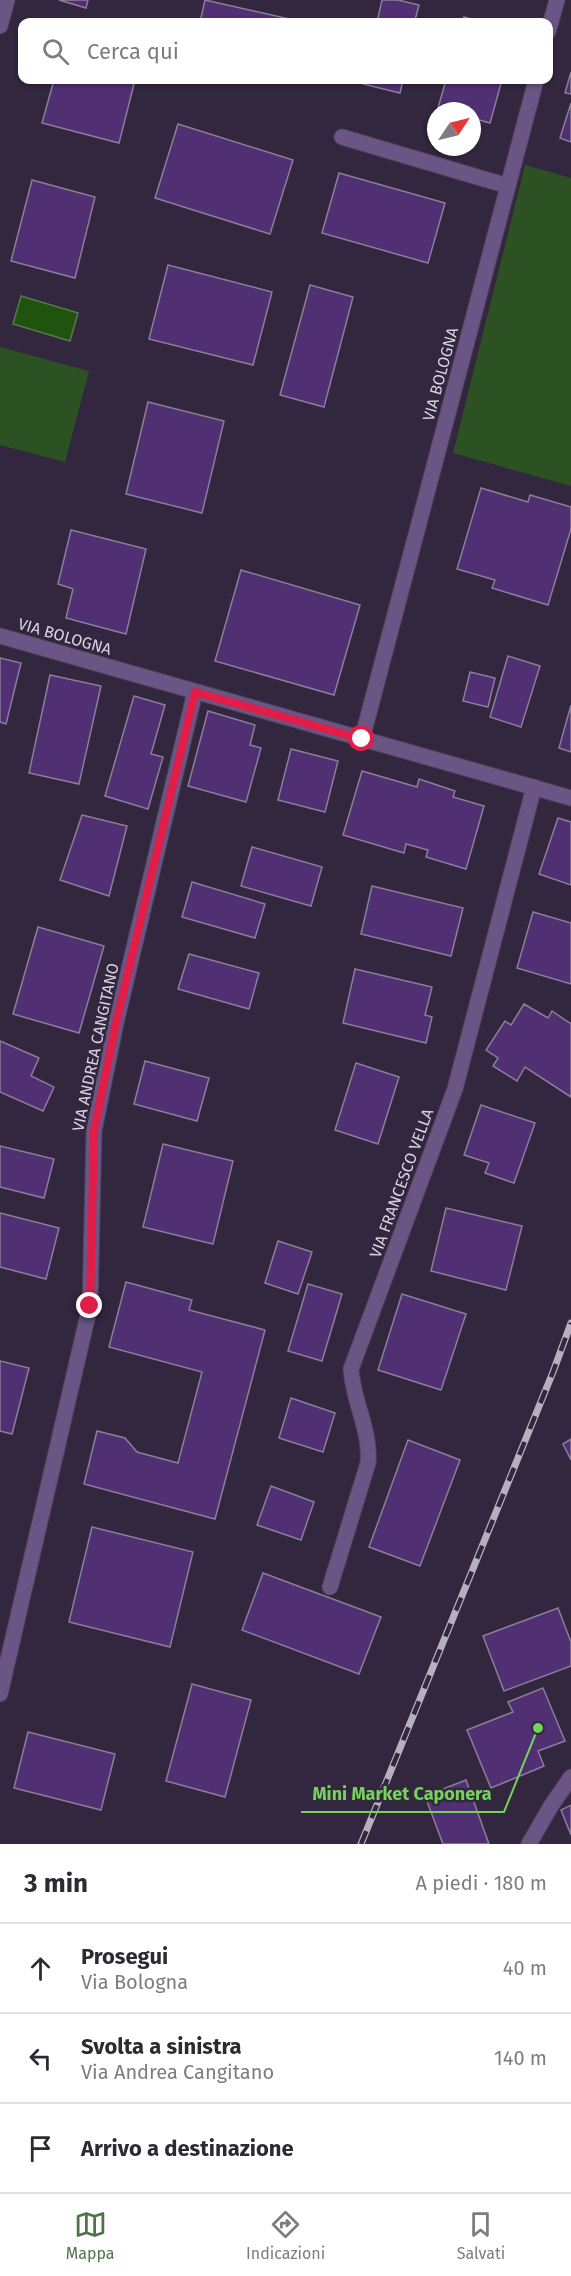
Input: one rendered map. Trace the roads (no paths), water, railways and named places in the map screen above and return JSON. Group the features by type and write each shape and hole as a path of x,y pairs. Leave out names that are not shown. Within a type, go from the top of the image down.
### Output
{"street":[{"path":"1,21 7,0"},
{"path":"552,18 557,0"},
{"name":"VIA BOLOGNA","path":"362,739 535,84"},
{"path":"342,137 508,186"},
{"name":"VIA BOLOGNA","path":"0,636 571,798"},
{"name":"VIA ANDREA CANGITANO","path":"0,1694 90,1306 94,1131 116,1023 195,692"},
{"name":"VIA FRANCESCO VELLA","path":"330,1587 368,1463 370,1448 352,1386 351,1369 455,1089 534,787"},
{"path":"529,1844 571,1777"}],"railway":[{"path":"361,1844 571,1323"}],"place":[{"name":"Mini Market Caponera","path":"538,1728"}]}
